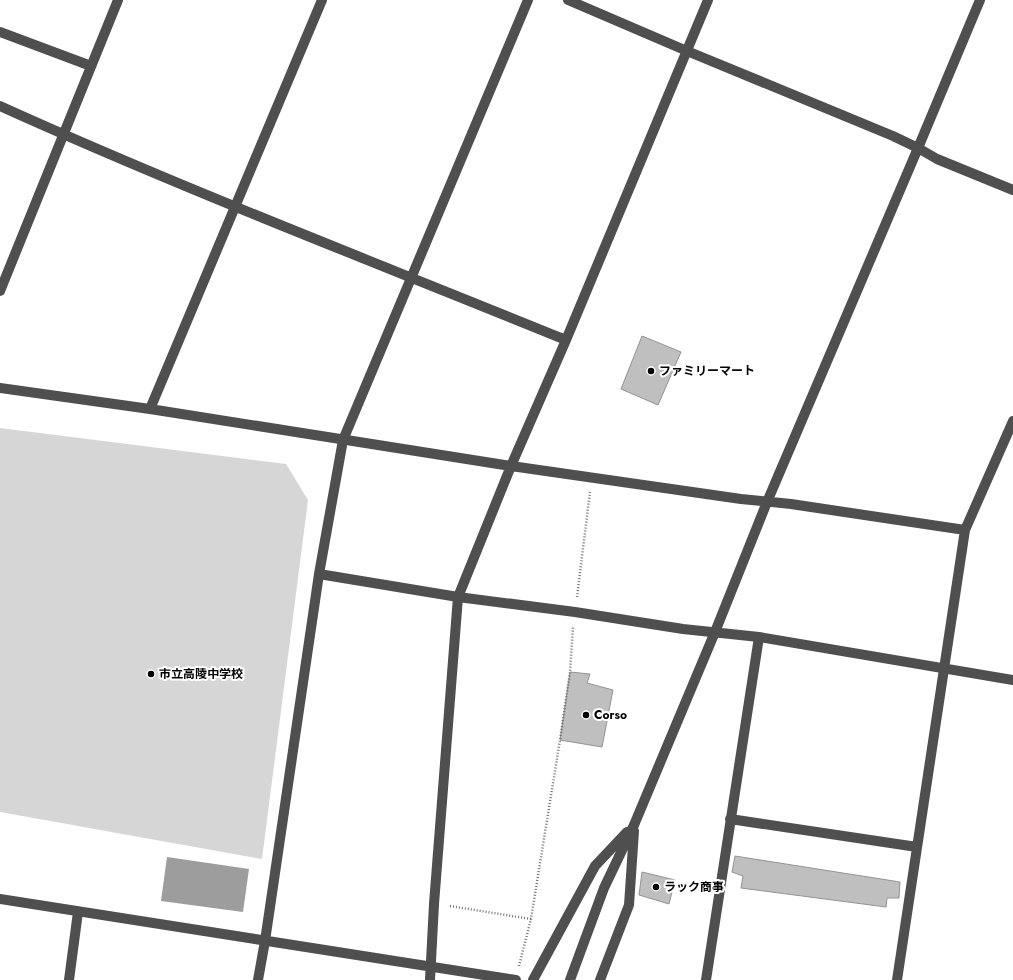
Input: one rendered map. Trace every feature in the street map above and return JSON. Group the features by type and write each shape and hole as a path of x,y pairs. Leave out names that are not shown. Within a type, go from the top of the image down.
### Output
{"street":[{"path":"0,291 118,0"},
{"path":"150,409 322,0"},
{"path":"258,980 319,574 343,440 528,0"},
{"path":"568,0 918,148 937,159 1013,190"},
{"path":"430,980 434,904 458,597 511,466 566,340 708,0"},
{"path":"570,980 604,888 634,825 715,632 767,502 980,0"},
{"path":"0,32 91,66"},
{"path":"0,106 235,206 566,340"},
{"path":"0,388 150,409 511,466 767,502 791,504 965,530"},
{"path":"897,980 965,530 1013,421"},
{"path":"319,574 458,597 575,612 683,629 759,637 1013,680"},
{"path":"706,980 759,637"},
{"path":"730,819 917,847"},
{"path":"533,980 594,866 634,825"},
{"path":"600,980 629,905 634,825"},
{"path":"0,899 516,980"},
{"path":"69,980 78,912"}],"path":[{"path":"516,980 531,919 570,672 575,612 592,477"},
{"path":"434,904 531,919"}],"shaded area":[{"name":"市立高陵中学校","path":"0,428 286,464 308,500 262,859 0,812"},
{"path":"167,857 249,869 243,912 161,901"}],"building":[{"name":"ファミリーマート","path":"642,336 681,352 658,405 621,389"},
{"name":"Corso","path":"570,672 590,674 587,683 613,690 602,747 560,740"},
{"path":"735,856 900,882 899,898 887,898 886,907 741,888 743,876 732,872"},
{"name":"ラック商事","path":"642,872 675,880 669,904 639,895"}],"place":[{"name":"ファミリーマート","path":"651,371"},
{"name":"市立高陵中学校","path":"151,674"},
{"name":"Corso","path":"586,715"},
{"name":"ラック商事","path":"656,887"}]}
